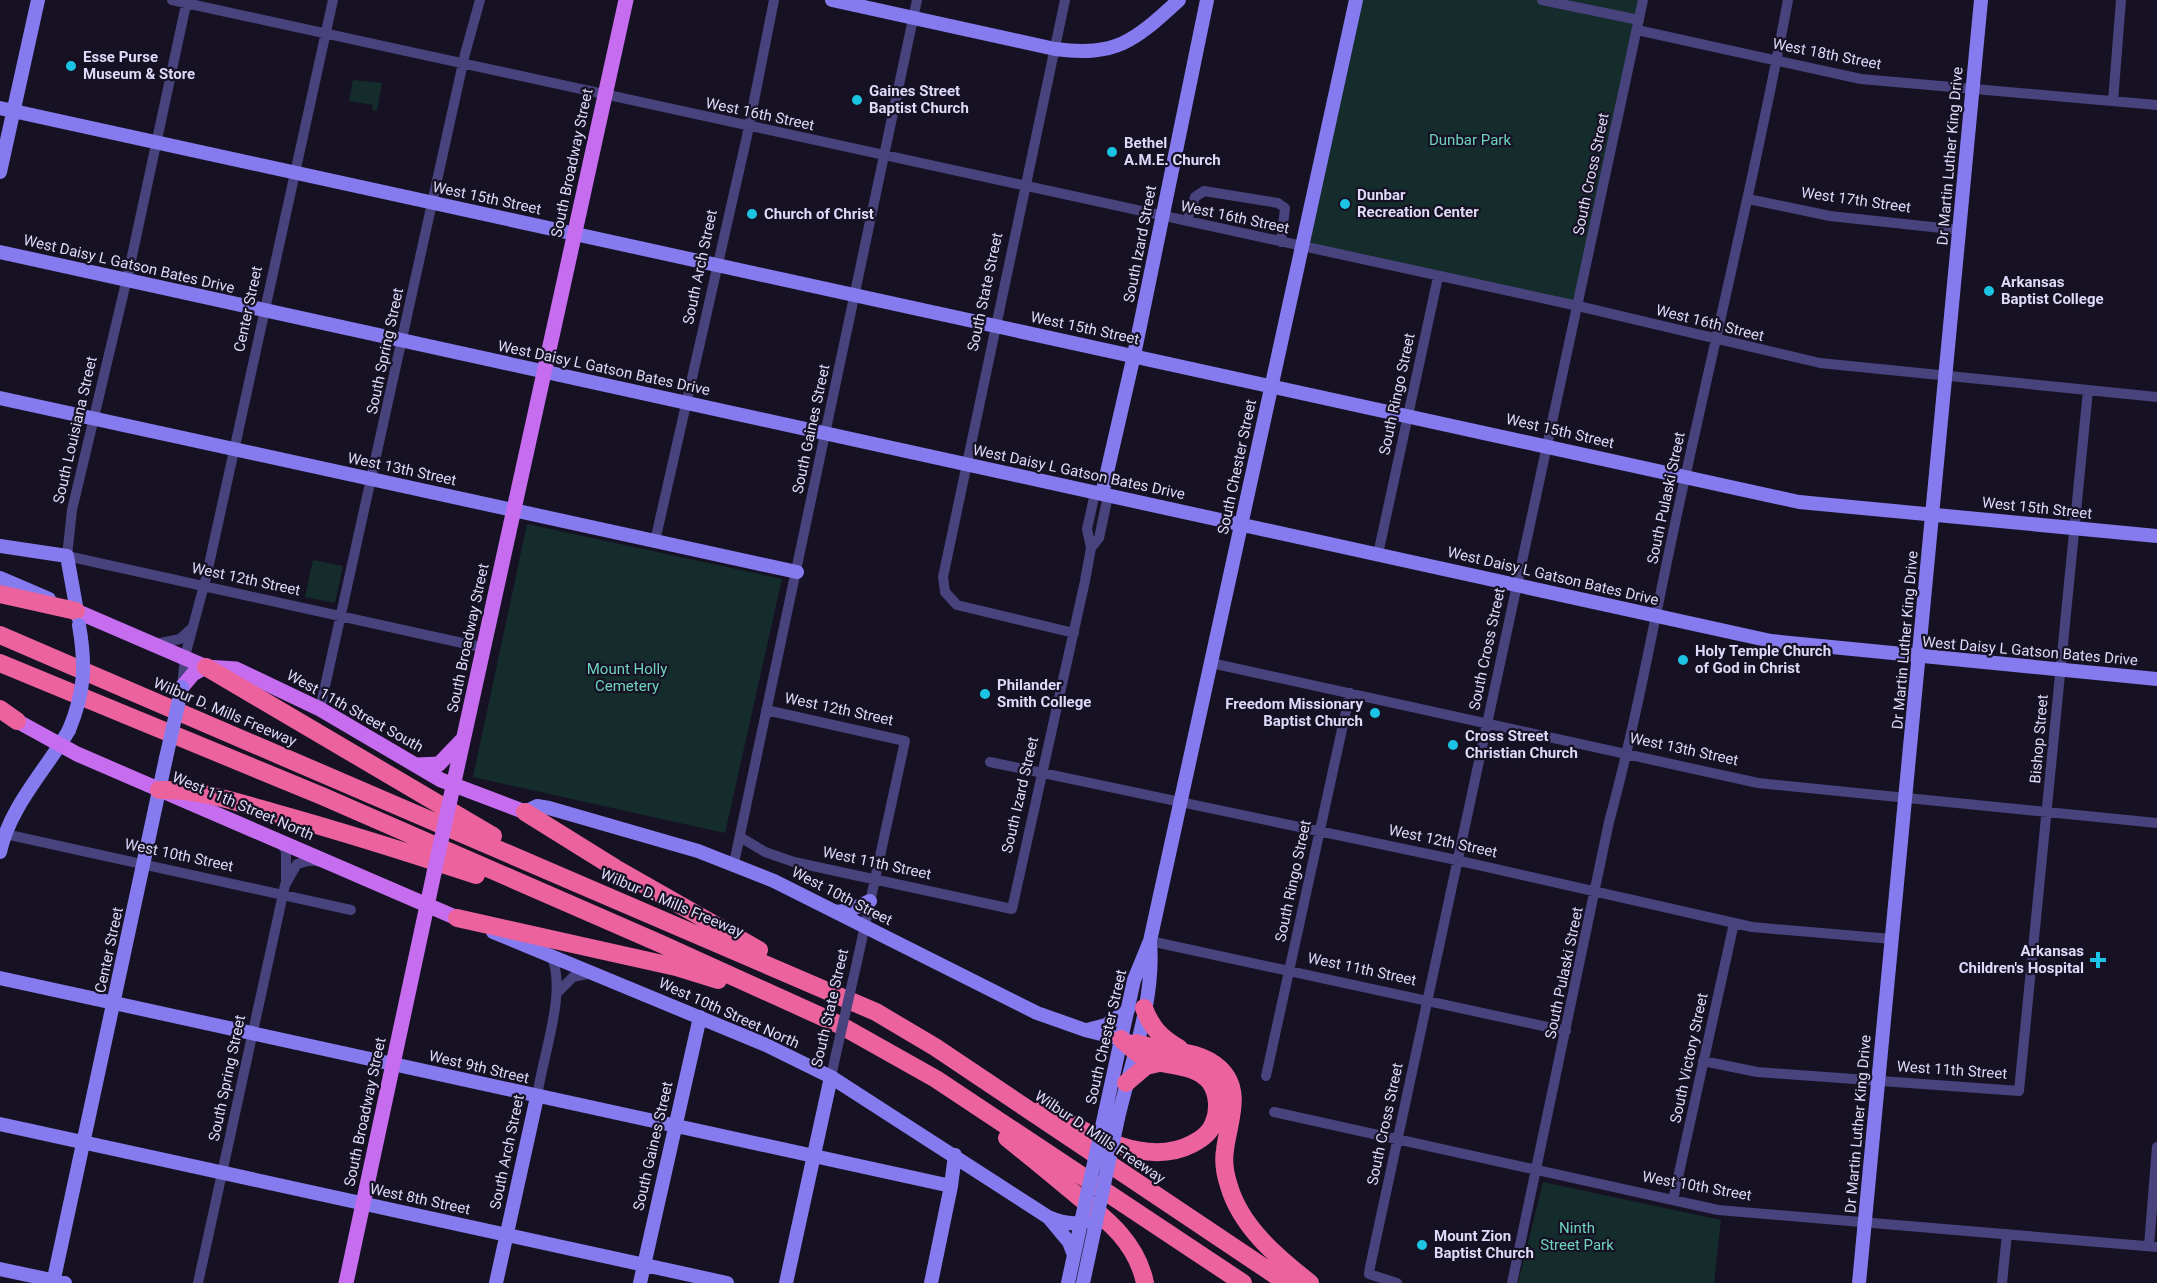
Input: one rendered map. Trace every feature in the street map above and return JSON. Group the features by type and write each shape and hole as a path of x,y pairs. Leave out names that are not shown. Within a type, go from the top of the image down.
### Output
{"highway":[{"path":"0,594 78,618"},
{"name":"Wilbur D. Mills Freeway","path":"0,635 812,982 876,1012 935,1047 1287,1283"},
{"path":"0,663 322,796 803,1007 936,1079 1243,1283"},
{"path":"206,667 466,819 537,864"},
{"path":"0,709 9,721"},
{"path":"159,790 185,790 217,797 377,842 606,920"},
{"path":"525,812 615,868 717,924 812,982"},
{"path":"457,918 676,967 803,1007"},
{"path":"1136,1009 1161,1037 1194,1055"},
{"path":"935,1047 1099,1137 1145,1150 1183,1148 1197,1141 1212,1126 1216,1115 1216,1096 1212,1085 1202,1075 1184,1068 1159,1063 1131,1044"},
{"path":"1131,1044 1206,1059 1227,1077 1233,1093 1234,1105 1224,1166 1237,1207 1263,1242 1310,1283"},
{"path":"1126,1083 1146,1066 1159,1063"},
{"path":"936,1079 1103,1216 1131,1247 1145,1283"}],"main road":[{"name":"South Broadway Street","path":"346,1283 626,0"},
{"name":"West 11th Street South","path":"78,618 156,644 206,667 236,669 320,709 411,763 452,793 492,797 525,812"},
{"path":"182,687 193,674 206,667"},
{"name":"West 11th Street North","path":"9,721 159,790 457,918"},
{"path":"411,763 427,766 439,764 465,736"}],"street":[{"path":"0,172 7,110 38,0"},
{"name":"West 16th Street","path":"172,0 1578,306 1718,341 1820,363 2157,396"},
{"name":"Center Street","path":"57,1282 84,1142 182,687 185,656 195,625 333,0"},
{"name":"South Spring Street","path":"320,709 373,480 463,64 480,0"},
{"name":"South Arch Street","path":"655,541 718,264 774,0"},
{"path":"832,0 1055,49 1091,52 1122,45 1146,30 1179,0"},
{"name":"South Gaines Street","path":"734,863 918,0"},
{"name":"South State Street","path":"1065,0 943,570 945,592 952,602 962,608 1074,633"},
{"name":"South Izard Street","path":"1012,909 1091,548 1087,529 1102,494 1134,355 1207,0"},
{"name":"South Chester Street","path":"1112,1115 1126,1083 1136,1009 1152,960 1150,940 1356,0"},
{"name":"West 18th Street","path":"1542,0 1777,61 1861,79 2157,105"},
{"name":"South Cross Street","path":"1397,1283 1375,1278 1369,1274 1370,1268 1643,0"},
{"name":"South Pulaski Street","path":"1512,1283 1609,822 1628,754 1685,477 1749,199 1788,0"},
{"name":"Dr Martin Luther King Drive","path":"1859,1283 1907,799 1981,0"},
{"path":"2113,101 2121,0"},
{"name":"South Louisiana Street","path":"0,852 2,834 60,746 80,704 85,658 67,556 72,510 127,280 187,2"},
{"name":"West 15th Street","path":"7,110 1547,445 1799,502 2157,536"},
{"path":"1187,221 1195,197 1204,191 1278,203 1285,208 1281,242"},
{"name":"West 17th Street","path":"1749,199 1830,216 1960,230"},
{"name":"West Daisy L Gatson Bates Drive","path":"0,252 1779,643 2157,680"},
{"name":"South Ringo Street","path":"1378,554 1438,277"},
{"name":"Bishop Street","path":"2019,1091 2088,390"},
{"name":"West 13th Street","path":"0,398 797,572"},
{"name":"West 12th Street","path":"0,546 67,556 485,648"},
{"name":"West 11th Street South","path":"0,578 78,618"},
{"path":"156,644 180,639 195,625"},
{"name":"West 13th Street","path":"1211,663 1758,783 2157,823"},
{"name":"South Ringo Street","path":"1266,1076 1350,693"},
{"name":"West 12th Street","path":"766,710 905,741"},
{"name":"South State Street","path":"786,1283 905,741"},
{"name":"West 12th Street","path":"990,762 1162,799 1181,800 1734,923 1765,929 1892,939"},
{"name":"West 10th Street","path":"525,812 537,806 549,808 734,863 1037,1013 1131,1044"},
{"name":"West 10th Street","path":"2,834 351,910"},
{"name":"West 11th Street","path":"740,837 779,858 1012,909"},
{"name":"South Spring Street","path":"198,1283 286,880 286,851 279,842"},
{"path":"286,880 295,866 304,861 334,865"},
{"path":"837,912 850,910 870,901"},
{"name":"West 10th Street North","path":"457,918 766,1045 857,1092 974,1167"},
{"name":"South Victory Street","path":"1672,1200 1734,923"},
{"name":"West 11th Street","path":"1150,940 1566,1031"},
{"name":"South Arch Street","path":"496,1283 537,1097 557,993 557,969 551,956"},
{"path":"557,993 573,977 595,973"},
{"name":"West 9th Street","path":"0,978 951,1186"},
{"path":"1085,1030 1106,1025 1136,1009"},
{"name":"South Gaines Street","path":"640,1283 699,1017"},
{"name":"South Chester Street","path":"1083,1283 1089,1221 1112,1115 1131,1044"},
{"name":"West 11th Street","path":"1703,1061 1757,1072 2019,1091"},
{"path":"826,1101 842,1094 857,1092"},
{"name":"West 10th Street","path":"1274,1112 1734,1212 2153,1246"},
{"name":"West 8th Street","path":"0,1124 727,1283"},
{"path":"2153,1246 2157,1147"},
{"path":"930,1283 951,1186 955,1155"},
{"path":"951,1186 961,1174 974,1167 1047,1217 1069,1242 1074,1255"},
{"path":"1047,1217 1058,1221 1089,1221"},
{"name":"South Chester Street","path":"1068,1283 1074,1255 1089,1221"},
{"path":"2002,1283 2007,1234"},
{"path":"0,1269 57,1282"}],"green space":[{"name":"Dunbar Park","path":"1355,0 1643,0 1578,306 1302,247"},
{"path":"353,80 382,83 377,111 372,110 373,105 349,101"},
{"name":"Mount Holly Cemetery","path":"527,524 782,579 725,833 473,777"},
{"path":"313,560 343,566 335,603 305,597"},
{"name":"Ninth Street Park","path":"1543,1182 1721,1220 1714,1283 1518,1283"}],"place":[{"name":"Esse Purse Museum & Store","path":"71,66"},
{"name":"Gaines Street Baptist Church","path":"857,100"},
{"name":"Bethel A.M.E. Church","path":"1112,152"},
{"name":"Dunbar Recreation Center","path":"1345,204"},
{"name":"Church of Christ","path":"752,214"},
{"name":"Arkansas Baptist College","path":"1989,291"},
{"name":"Holy Temple Church of God in Christ","path":"1683,660"},
{"name":"Philander Smith College","path":"985,694"},
{"name":"Freedom Missionary Baptist Church","path":"1375,713"},
{"name":"Cross Street Christian Church","path":"1453,745"},
{"name":"Arkansas Children's Hospital","path":"2098,960"},
{"name":"Mount Zion Baptist Church","path":"1422,1245"}]}
